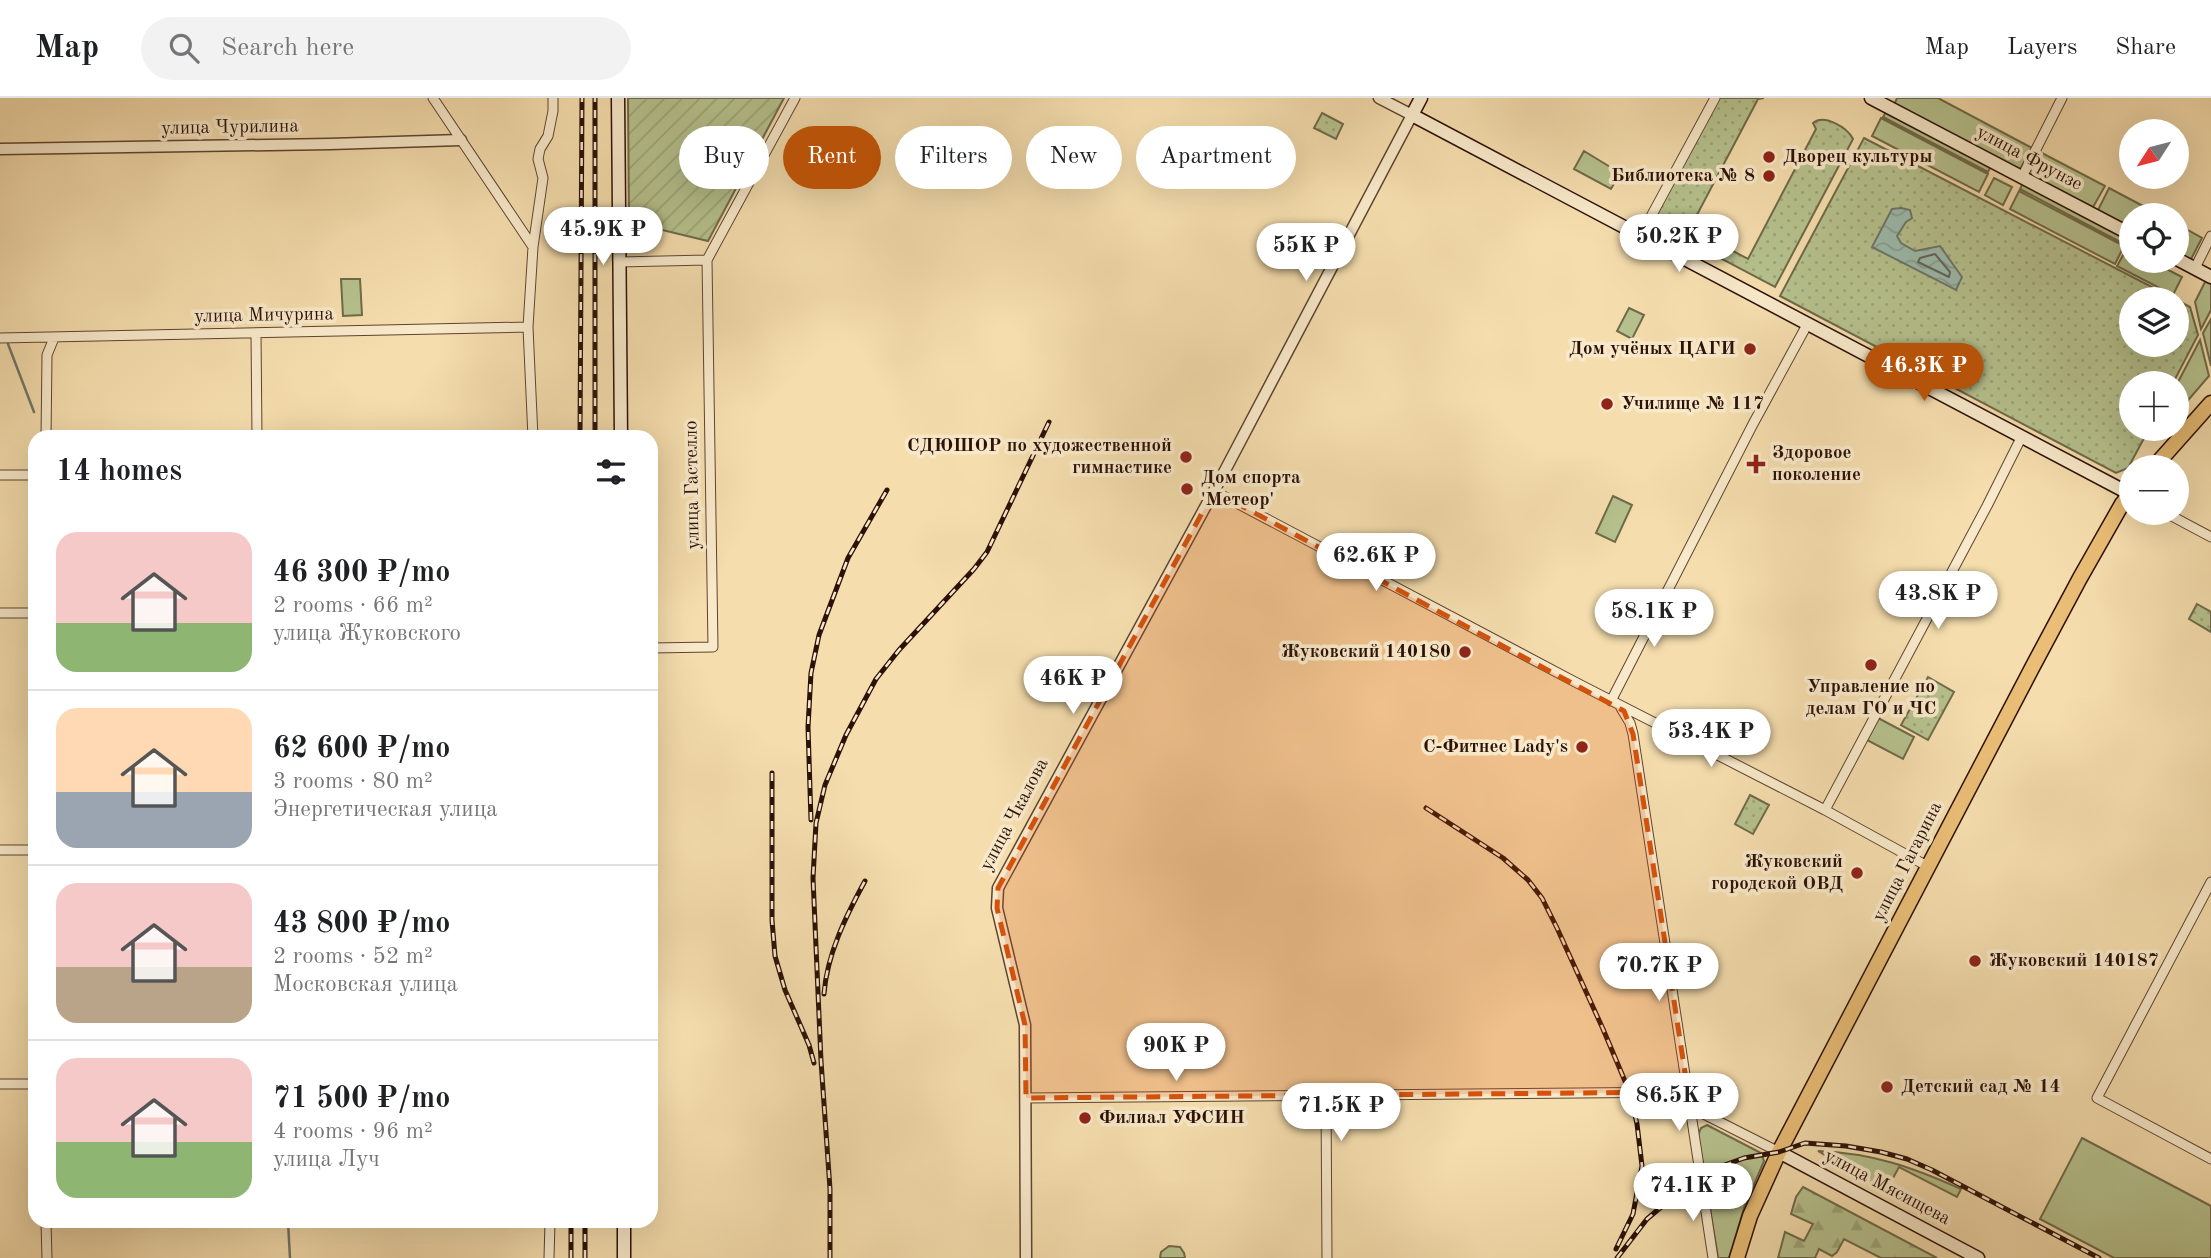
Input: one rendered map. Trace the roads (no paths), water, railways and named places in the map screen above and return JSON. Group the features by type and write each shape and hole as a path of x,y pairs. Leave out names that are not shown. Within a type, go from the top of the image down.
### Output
{"main road":[{"path":"618,98 621,430"},
{"name":"улица Чкалова","path":"1412,115 1421,98"},
{"name":"улица Фрунзе","path":"1871,98 2119,228"},
{"path":"1412,115 2119,488"},
{"path":"2189,265 2211,277"},
{"path":"2165,455 2211,403"},
{"name":"улица Гагарина","path":"1737,1258 1750,1216 1779,1152 2080,578 2119,514"},
{"name":"улица Мясищева","path":"1779,1152 1978,1258"},
{"path":"624,1228 624,1258"}],"street":[{"path":"433,98 533,247"},
{"path":"533,430 528,327 533,247 543,178 538,159 540,149 548,136 553,98"},
{"name":"улица Гастелло","path":"658,648 713,647 707,260 795,98"},
{"path":"1379,98 1412,115"},
{"path":"1641,236 1715,98"},
{"path":"2022,177 2063,98"},
{"name":"улица Чкалова","path":"1026,1258 1025,1025 997,908 998,888 1214,491 1412,115"},
{"name":"улица Чурилина","path":"0,149 460,139"},
{"path":"2195,268 2211,236"},
{"path":"619,262 707,260"},
{"path":"1611,701 1808,323"},
{"name":"улица Мичурина","path":"0,338 528,327"},
{"path":"256,333 257,430"},
{"path":"46,430 47,355 54,338"},
{"path":"1825,810 2022,436"},
{"path":"0,475 28,475"},
{"path":"1214,491 1927,866"},
{"path":"2188,525 2211,537"},
{"path":"0,612 28,612"},
{"path":"1611,701 1624,711 1633,734 1713,1258"},
{"path":"0,850 28,850"},
{"path":"2211,882 2097,1098 2211,1159"},
{"path":"0,1084 28,1084"},
{"path":"1026,1098 1688,1093"},
{"path":"1326,1097 1327,1258"},
{"path":"1690,1107 1779,1152"},
{"path":"47,1228 47,1258"},
{"path":"549,1258 550,1228"}],"water":[{"path":"1892,209 1910,210 1912,218 1897,236 1901,243 1915,251 1940,246 1962,277 1956,290 1872,247"}],"waterway":[{"path":"8,344 34,412"},
{"path":"288,1228 290,1258"}],"railway":[{"path":"580,430 582,98"},
{"path":"595,98 595,430"},
{"path":"830,1258 830,1189 813,878 816,823 825,785 846,735 876,679 987,552 1049,422"},
{"path":"811,820 808,727 811,673 819,635 848,558 887,490"},
{"path":"772,773 772,920 775,956 785,990 814,1063"},
{"path":"1426,808 1503,858 1528,880 1542,898 1603,1029 1630,1093 1642,1166 1633,1214 1616,1249"},
{"path":"824,994 833,950 865,881"},
{"path":"1617,1258 1647,1219 1700,1174 1744,1158 1779,1152 1805,1143 1846,1146 1907,1159 2099,1258"},
{"path":"571,1228 571,1258"},
{"path":"585,1228 585,1258"}],"place":[{"name":"Дворец культуры","path":"1769,157"},
{"name":"Библиотека № 8","path":"1769,176"},
{"name":"Дом учёных ЦАГИ","path":"1750,349"},
{"name":"Училище № 117","path":"1607,404"},
{"name":"СДЮШОР по художественной гимнастике","path":"1186,457"},
{"name":"Здоровое поколение","path":"1756,464"},
{"name":"Дом спорта 'Метеор'","path":"1187,489"},
{"name":"Жуковский 140180","path":"1465,652"},
{"name":"Управление по делам ГО и ЧС","path":"1871,665"},
{"name":"С-Фитнес Lady's","path":"1582,747"},
{"name":"Жуковский городской ОВД","path":"1857,873"},
{"name":"Жуковский 140187","path":"1975,961"},
{"name":"Детский сад № 14","path":"1887,1087"},
{"name":"Филиал УФСИН","path":"1085,1118"}]}
